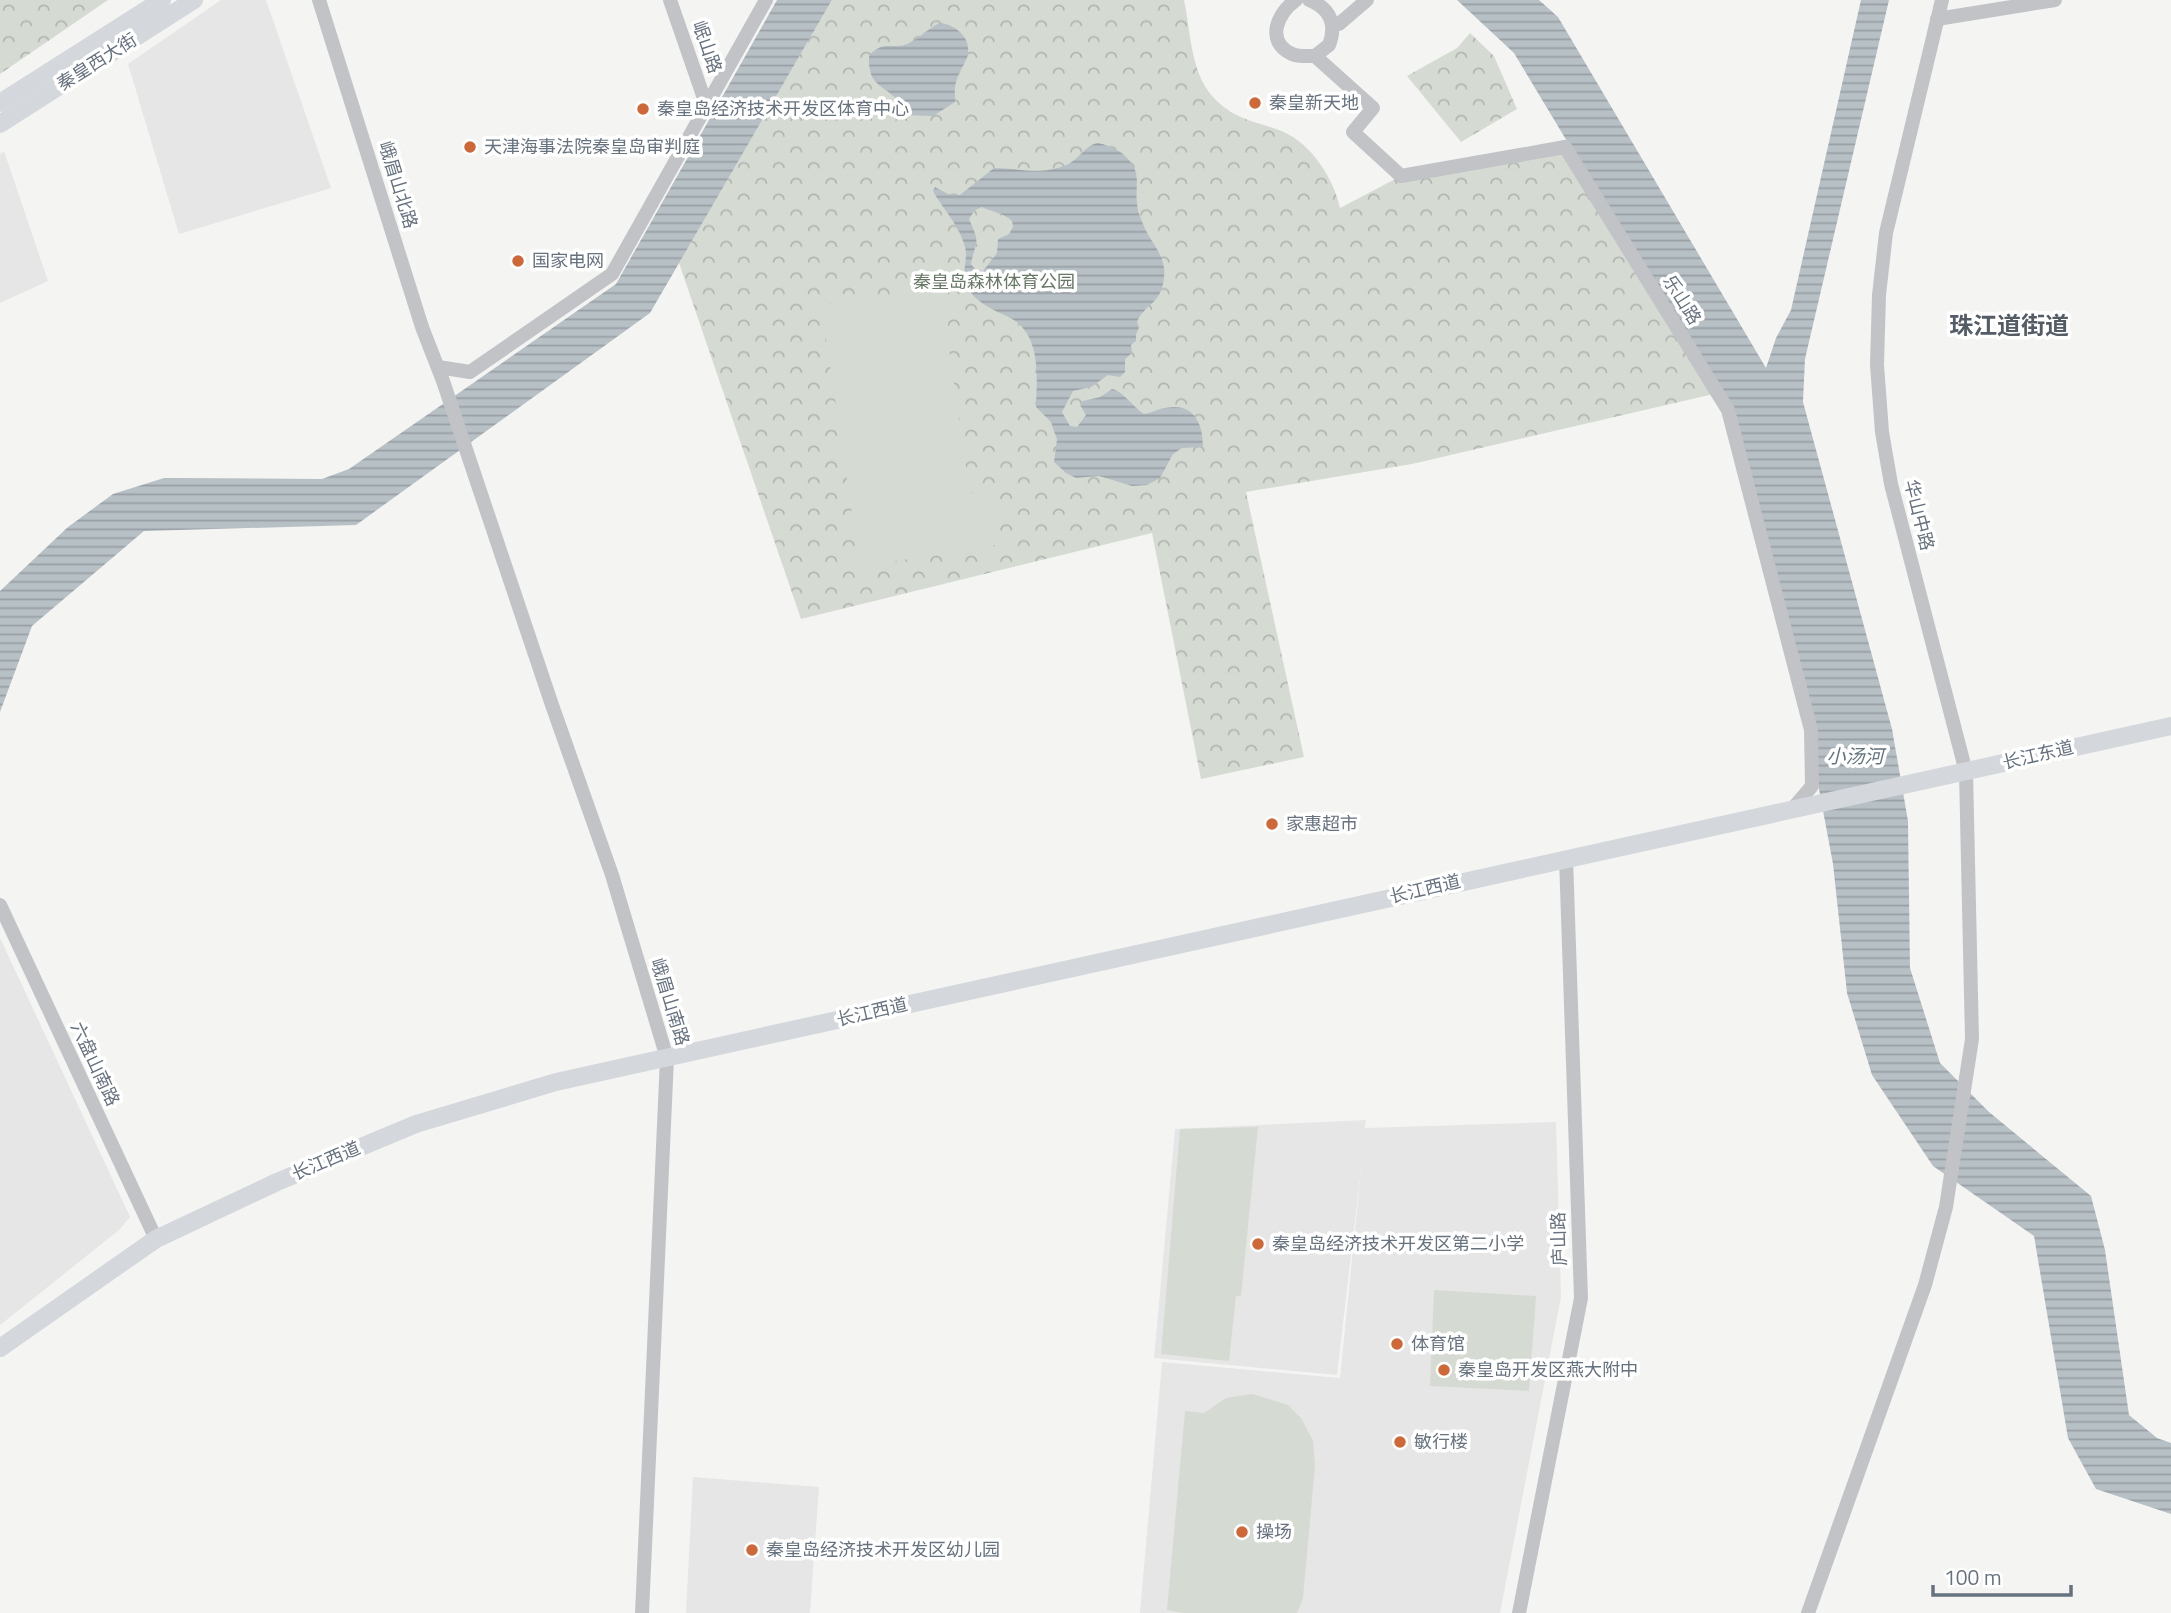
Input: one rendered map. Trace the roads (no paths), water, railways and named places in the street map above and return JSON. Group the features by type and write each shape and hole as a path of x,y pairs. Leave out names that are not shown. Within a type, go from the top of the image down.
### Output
{"main road":[{"name":"秦皇西大街","path":"0,103 162,0"},
{"name":"秦皇西大街","path":"0,124 194,0"},
{"name":"长江东道","path":"1794,807 1905,786 2171,726"},
{"name":"长江西道","path":"0,1348 156,1239 277,1181 416,1124 556,1082 1794,807"}],"street":[{"name":"峨眉山北路","path":"319,0 422,327 443,381"},
{"name":"岷山路","path":"670,0 707,107"},
{"path":"438,367 470,372 612,274 766,0"},
{"name":"乐山路","path":"1296,0 1280,15 1276,24 1277,38 1283,48 1292,54 1314,56 1373,108 1353,132 1401,176 1565,147 1728,410 1811,730 1812,786 1794,807"},
{"path":"1309,0 1328,12 1333,24 1329,45 1314,56"},
{"path":"1333,24 1339,24 1367,0"},
{"name":"华山中路","path":"1808,1613 1926,1285 1946,1207 1972,1039 1966,772 1891,484 1882,432 1877,365 1878,295 1886,233 1942,0"},
{"path":"1937,19 2054,0"},
{"name":"峨眉山南路","path":"443,381 612,875 667,1058 642,1613"},
{"name":"庐山路","path":"1519,1613 1581,1298 1566,858"},
{"name":"六盘山南路","path":"0,905 156,1239"}],"water":[{"path":"777,0 832,0 650,313 356,525 144,531 32,626 0,712 0,591 68,527 113,494 164,478 322,479 349,469 616,284"},
{"name":"小汤河","path":"1457,0 1539,0 1558,17 1766,368 1776,338 1791,310 1861,0 1889,0 1805,359 1803,402 1892,729 1908,821 1910,968 1940,1063 1989,1112 2091,1196 2105,1250 2129,1415 2157,1438 2171,1443 2171,1514 2096,1489 2068,1438 2034,1236 1933,1166 1872,1075 1847,993 1833,864 1813,757 1734,419 1514,53"},
{"path":"940,23 958,30 968,45 967,58 955,84 955,102 933,116 899,115 897,99 873,78 869,56 884,46 905,45"},
{"path":"1093,144 1103,144 1118,150 1133,166 1137,179 1138,211 1161,256 1164,278 1160,294 1137,322 1139,328 1136,341 1131,345 1132,353 1125,359 1125,372 1120,377 1108,375 1091,387 1073,391 1062,412 1070,426 1077,427 1086,415 1080,405 1083,401 1100,397 1112,389 1144,414 1175,407 1189,411 1198,422 1203,447 1182,448 1173,454 1160,478 1147,485 1132,486 1099,476 1076,478 1054,462 1057,439 1051,422 1036,407 1036,366 1031,341 1015,321 983,304 968,289 964,278 966,252 962,239 933,191 935,187 948,194 960,195 994,168 1038,171 1056,168 1071,163","holes":["982,207 1009,218 1013,227 1009,234 998,239 997,253 983,271 976,270 971,264 976,238 969,219 975,210"]}],"place":[{"name":"秦皇新天地","path":"1255,103"},
{"name":"秦皇岛经济技术开发区体育中心","path":"643,109"},
{"name":"天津海事法院秦皇岛审判庭","path":"470,147"},
{"name":"国家电网","path":"518,261"},
{"name":"家惠超市","path":"1272,824"},
{"name":"秦皇岛经济技术开发区第二小学","path":"1258,1244"},
{"name":"体育馆","path":"1397,1344"},
{"name":"秦皇岛开发区燕大附中","path":"1444,1370"},
{"name":"敏行楼","path":"1400,1442"},
{"name":"操场","path":"1242,1532"},
{"name":"秦皇岛经济技术开发区幼儿园","path":"752,1550"}],"district":[{"name":"珠江道街道","path":"2009,326"}],"park label":[{"name":"秦皇岛森林体育公园","path":"994,282"}]}
